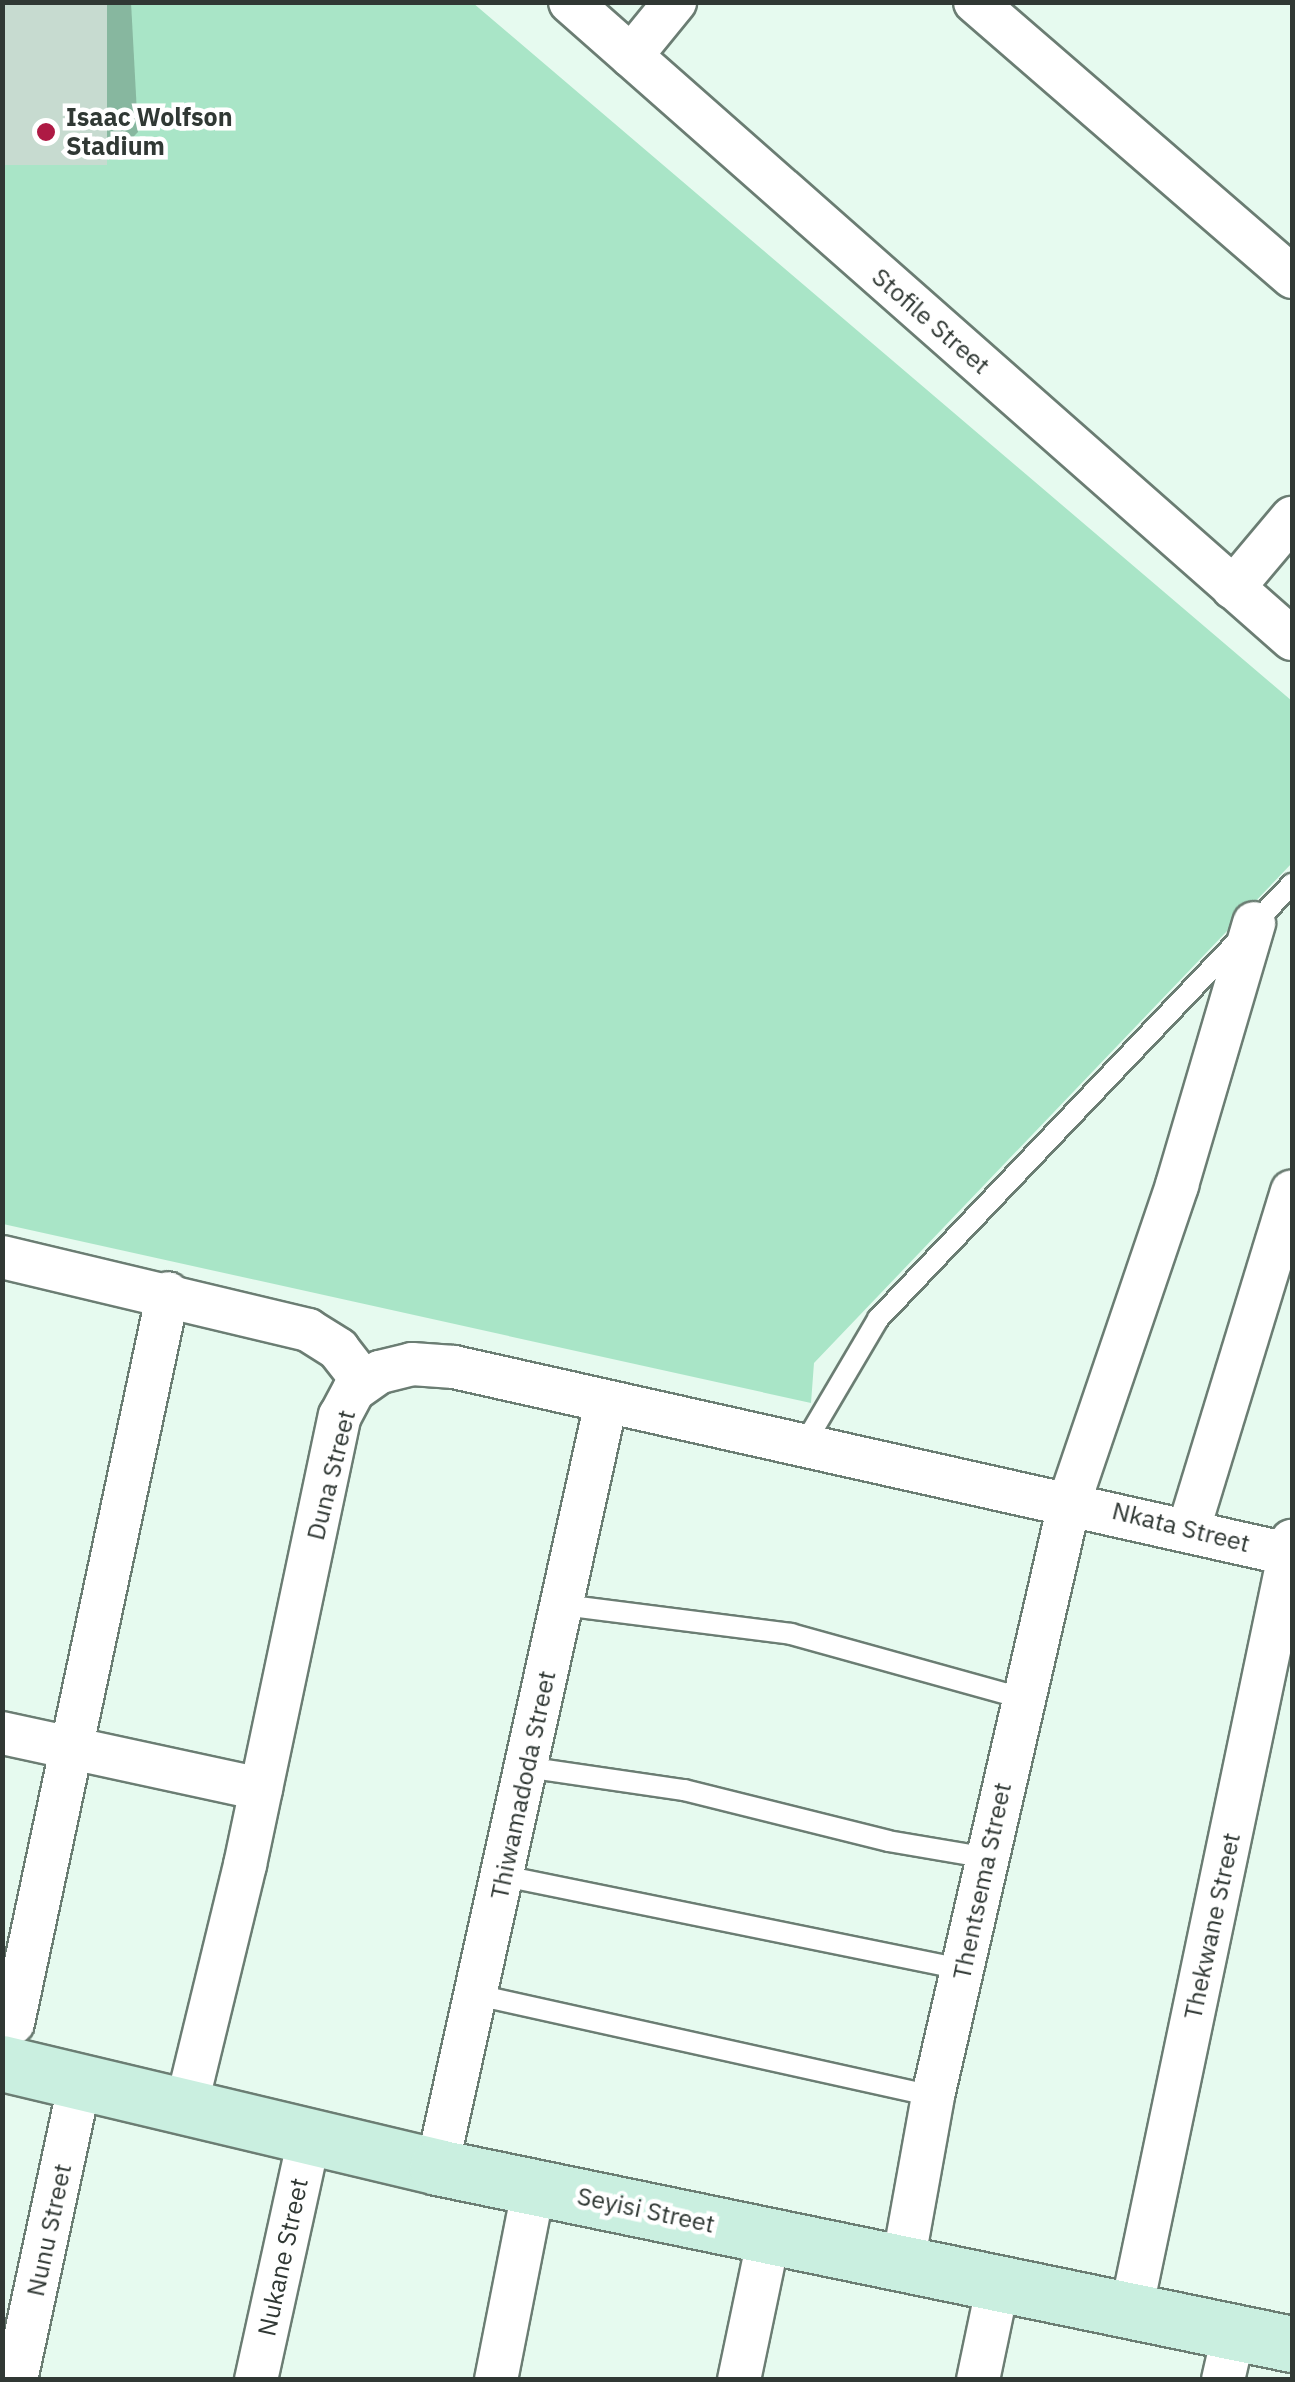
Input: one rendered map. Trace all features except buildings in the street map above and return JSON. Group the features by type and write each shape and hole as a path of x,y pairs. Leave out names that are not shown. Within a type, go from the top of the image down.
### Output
{"street":[{"name":"Stofile Street","path":"570,2 1292,640"},
{"path":"631,56 675,2"},
{"path":"975,2 1292,277"},
{"path":"1233,588 1292,518"},
{"name":"Thentsema Street","path":"904,2263 933,2096 1070,1500 1177,1185 1254,923"},
{"path":"1189,1528 1292,1191"},
{"path":"2,1257 168,1293 308,1330 338,1348 364,1381"},
{"path":"8,2043 168,1293"},
{"name":"Duna Street","path":"187,2103 261,1790 340,1416 364,1381 394,1366 454,1367 606,1403 1070,1500"},
{"name":"Thiwamadoda Street","path":"437,2167 606,1403"},
{"name":"Nkata Street","path":"1070,1500 1292,1550"},
{"name":"Thekwane Street","path":"1131,2311 1292,1550"},
{"path":"2,1732 261,1790"},
{"name":"Seyisi Street","path":"8,2043 80,2081 187,2103 437,2167 1131,2311 1229,2356 1292,2344"},
{"name":"Nunu Street","path":"16,2380 80,2081"},
{"name":"Nukane Street","path":"256,2380 310,2136"},
{"path":"496,2380 534,2187"},
{"path":"738,2380 769,2236"},
{"path":"978,2380 998,2284"}],"lane":[{"path":"805,1443 878,1319 1292,884"},
{"path":"563,1604 791,1634 1022,1698"},
{"path":"526,1767 684,1790 988,1858"},
{"path":"504,1876 963,1968"},
{"path":"476,1994 933,2096"}],"green space":[{"path":"2,3 473,3 1292,701 1292,863 814,1363 811,1403 3,1224"}],"place":[{"name":"Isaac Wolfson Stadium","path":"46,132"}]}
